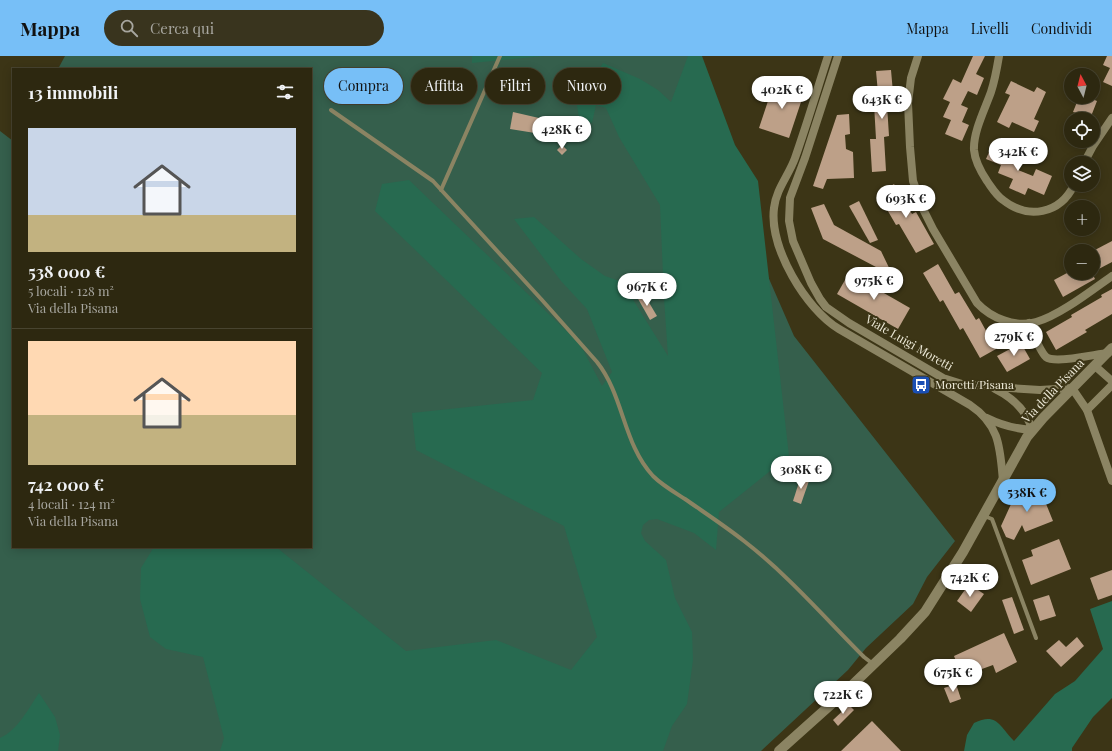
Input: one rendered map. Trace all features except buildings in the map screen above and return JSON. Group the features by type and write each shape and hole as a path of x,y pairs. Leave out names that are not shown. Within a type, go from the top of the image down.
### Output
{"main road":[{"name":"Via della Pisana","path":"779,751 909,630 925,612 948,578 1032,430 1110,350"}],"street":[{"name":"Viale Luigi Moretti","path":"828,56 794,159 775,198 773,221 780,251 785,263 799,286 821,315 839,329 970,405 985,417 993,428 999,446 1003,481"},
{"name":"Viale Luigi Moretti","path":"838,56 789,204 789,221 792,235 805,270 818,296 826,307 849,324 946,379 962,384 1029,390 1072,388"},
{"path":"918,56 910,84 908,110 912,175 924,211 977,303 991,315 1000,319 1009,322 1029,323 1042,320 1060,311 1112,276"},
{"path":"1000,56 993,85 977,132 974,148 977,161 984,175 997,195 1015,208 1027,211 1039,212 1056,206 1065,199 1070,192"},
{"path":"1088,156 1112,118"},
{"path":"775,198 780,234 788,256 794,266 805,270"},
{"path":"1029,323 1044,354 1050,359 1060,359 1110,350"},
{"path":"1095,366 1112,381"},
{"name":"Viale Luigi Moretti","path":"985,417 1004,425 1032,430 1028,418 1019,406 1009,397 989,386"},
{"path":"1088,410 1112,386"},
{"path":"1072,388 1088,410 1112,481"}],"lane":[{"path":"441,190 500,56"},
{"path":"331,110 433,181 542,300 604,371 613,388 634,448 644,465 653,476 728,530 766,560 864,657 873,664"},
{"path":"984,516 992,519 1036,638"}],"green space":[{"path":"65,56 693,56 759,256 794,336 955,541 927,577 913,604 866,648 848,670 761,751 0,751 0,131 12,140 12,548 312,548 312,68 59,68"},
{"path":"472,56 544,56 472,63"},
{"path":"688,56 702,56 735,145 758,181 789,456 719,512 716,550 694,533 657,519 649,520 643,525 641,533 645,541 666,560 675,598 692,632 693,660 687,704 672,726 663,751 220,751 224,738 203,657 166,649 150,637 140,599 141,568 153,548 277,548 406,651 496,640 571,670 597,637 564,526 416,450 412,413 533,400 542,373 375,211 382,184 409,180 580,344 602,386 612,372 587,309 561,281 514,219 534,217 581,259 605,276 622,282 668,356 660,205 619,137 606,108 596,105 592,123 579,118 577,105 574,104 621,104 621,71 640,79 658,90 671,102"},
{"path":"603,63 615,68 600,68"},
{"path":"1112,601 1112,698 1093,717 1072,748 1072,751 964,751 967,735 974,723 988,719 993,720 1001,726 1014,741 1055,694 1075,681 1103,649 1090,609"},
{"path":"39,693 55,717 60,735 58,751 0,751 0,738 12,730 27,712"}],"place":[{"name":"Moretti/Pisana","path":"921,385"}]}
